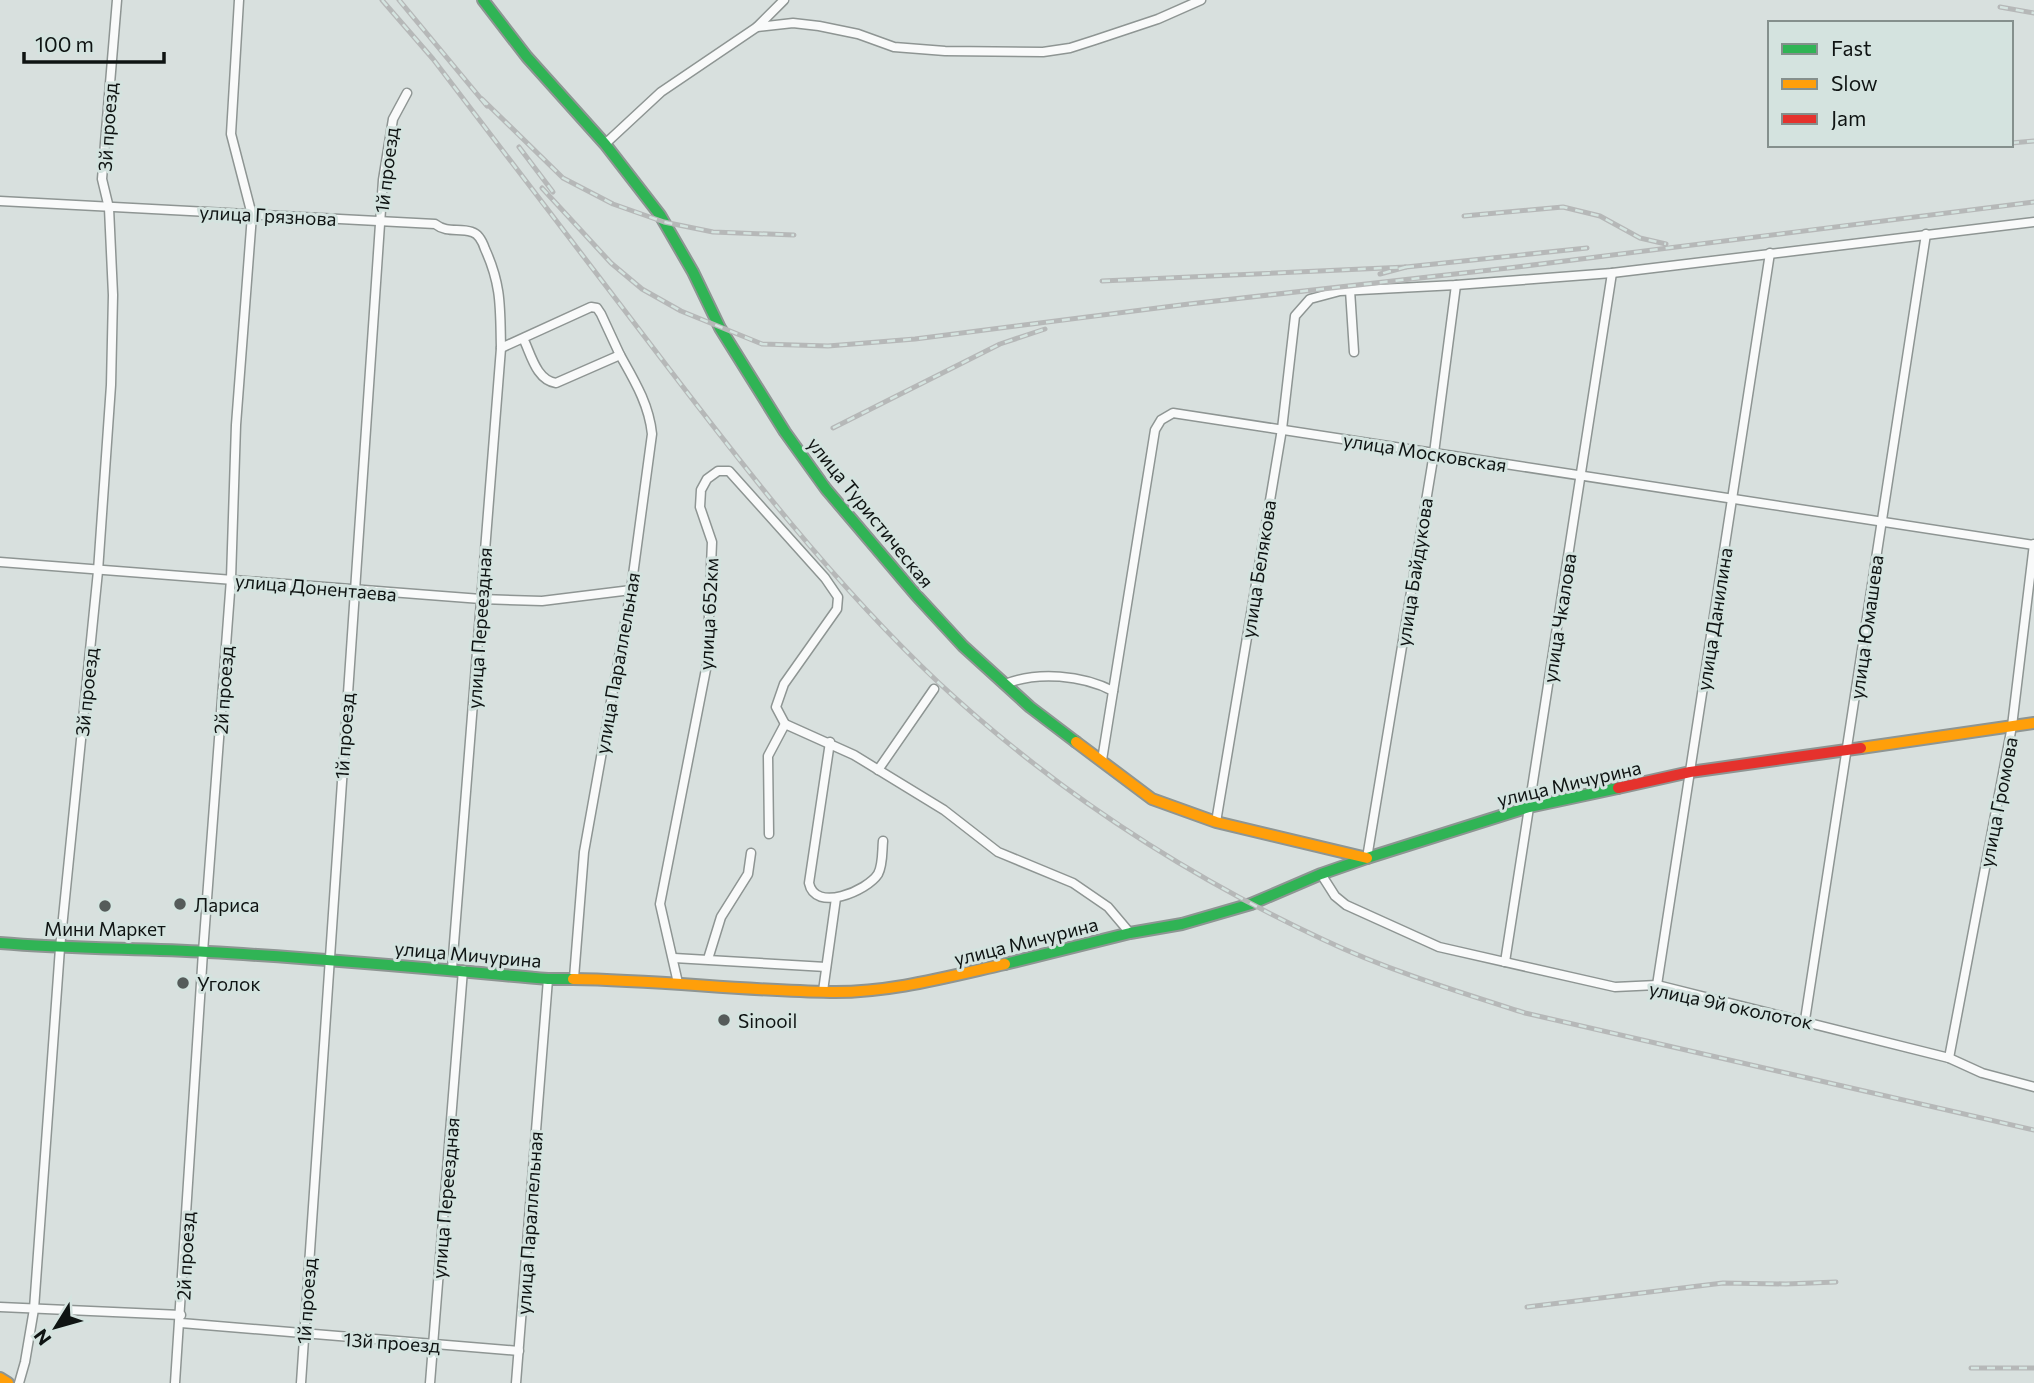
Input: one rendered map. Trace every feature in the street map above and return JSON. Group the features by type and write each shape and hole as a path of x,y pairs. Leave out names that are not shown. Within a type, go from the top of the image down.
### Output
{"main road":[{"name":"улица Туристическая","path":"483,0 527,57 605,145 660,215 693,272 720,328 785,432 826,489 916,596 963,646 1030,708 1152,799 1216,822 1367,858"},
{"name":"улица Мичурина","path":"0,943 328,959 548,979 574,978 823,991 919,984 1130,933 1182,924 1251,904 1321,874 1529,807 1690,772 2034,723"},
{"path":"0,1378 8,1383"}],"street":[{"name":"3й проезд","path":"19,1383 34,1309 61,948 98,571 111,385 113,295 109,208 102,179 117,0"},
{"name":"2й проезд","path":"176,1383 203,952 231,579 236,425 252,215 231,134 239,0"},
{"path":"605,145 661,92 757,27 784,0"},
{"path":"757,27 793,23 819,26 858,34 894,47 946,51 1043,52 1070,48 1095,40 1158,19 1201,0"},
{"name":"1й проезд","path":"301,1383 383,180 393,119 407,93"},
{"name":"улица Грязнова","path":"0,201 435,224 443,230 472,232 478,236 499,286"},
{"path":"1354,352 1350,290 1612,273 2034,222"},
{"name":"улица Юмашева","path":"1805,1020 1926,234"},
{"name":"улица Данилина","path":"1657,985 1770,253"},
{"name":"улица Чкалова","path":"1505,962 1612,273"},
{"name":"улица Байдукова","path":"1367,858 1434,453 1456,285"},
{"name":"улица Переездная","path":"430,1383 481,599 501,348 499,286"},
{"name":"улица Белякова","path":"1216,822 1282,429 1295,316 1311,299 1350,290"},
{"name":"улица Параллельная","path":"523,338 591,307 597,308 642,396 650,417 652,434 631,590 584,852 574,978"},
{"path":"501,348 523,338 541,375 549,382 556,383 620,355"},
{"name":"улица Московская","path":"1102,760 1155,430 1161,420 1173,413 2034,545"},
{"name":"улица 652км","path":"678,983 660,904 707,664 712,542 700,507 701,490 707,479 718,471 729,471 825,578 838,597 837,609 784,684 776,706 785,724"},
{"name":"улица Громова","path":"1949,1058 2012,726 2034,545"},
{"name":"улица Донентаева","path":"0,562 481,599 542,601 631,590"},
{"path":"1005,684 1019,679 1051,678 1089,681 1113,691"},
{"path":"878,770 934,689"},
{"path":"769,834 768,757 785,724 830,742 878,770 944,810 998,852 1073,883 1108,907 1130,933"},
{"path":"830,742 810,890 818,896 836,898 871,882 880,871 883,841"},
{"path":"708,960 721,917 748,874 751,853"},
{"name":"улица 9й околоток","path":"1321,874 1335,896 1346,905 1439,947 1615,986 1657,985 1949,1058 1982,1073 2034,1087"},
{"path":"823,991 836,898"},
{"path":"674,958 826,967"},
{"name":"улица Параллельная","path":"516,1383 548,979"},
{"name":"13й проезд","path":"0,1307 181,1319 304,1335 519,1351"}],"railway":[{"path":"382,0 433,59 721,436 825,564 939,683 1027,758 1121,826 1270,914 1347,950 1448,988 1525,1013 2034,1130"},
{"path":"399,0 487,106"},
{"path":"2000,7 2034,13"},
{"path":"482,99 563,178 613,204 664,222 713,232 794,235"},
{"path":"2013,143 2034,141"},
{"path":"519,147 553,192"},
{"path":"542,188 611,263 642,289 681,311 762,344 828,346 915,339 2034,202"},
{"path":"1464,216 1563,207 1600,216 1640,238 1666,244"},
{"path":"1406,267 1587,248"},
{"path":"1102,281 1406,267 1380,274"},
{"path":"833,428 1000,344 1045,329"},
{"path":"1527,1307 1723,1283 1836,1282"},
{"path":"1971,1368 2034,1368"}],"traffic: fast":[{"path":"483,0 527,57 605,144 660,215 693,272 720,328 785,432 826,489 963,646 1030,707 1076,742"},
{"path":"1005,964 1130,933 1182,924 1251,904 1367,858 1529,807 1618,788"},
{"path":"0,943 250,954 573,979"}],"traffic: slow":[{"path":"1861,748 2034,723"},
{"path":"1076,742 1152,799 1216,822 1367,858"},
{"path":"573,979 852,992 918,983 1005,964"},
{"path":"0,1378 8,1383"}],"traffic: jam":[{"path":"1618,788 1690,772 1861,748"}],"place":[{"name":"Лариса","path":"180,904"},
{"name":"Мини Маркет","path":"105,906"},
{"name":"Уголок","path":"183,983"},
{"name":"Sinooil","path":"724,1020"}]}
